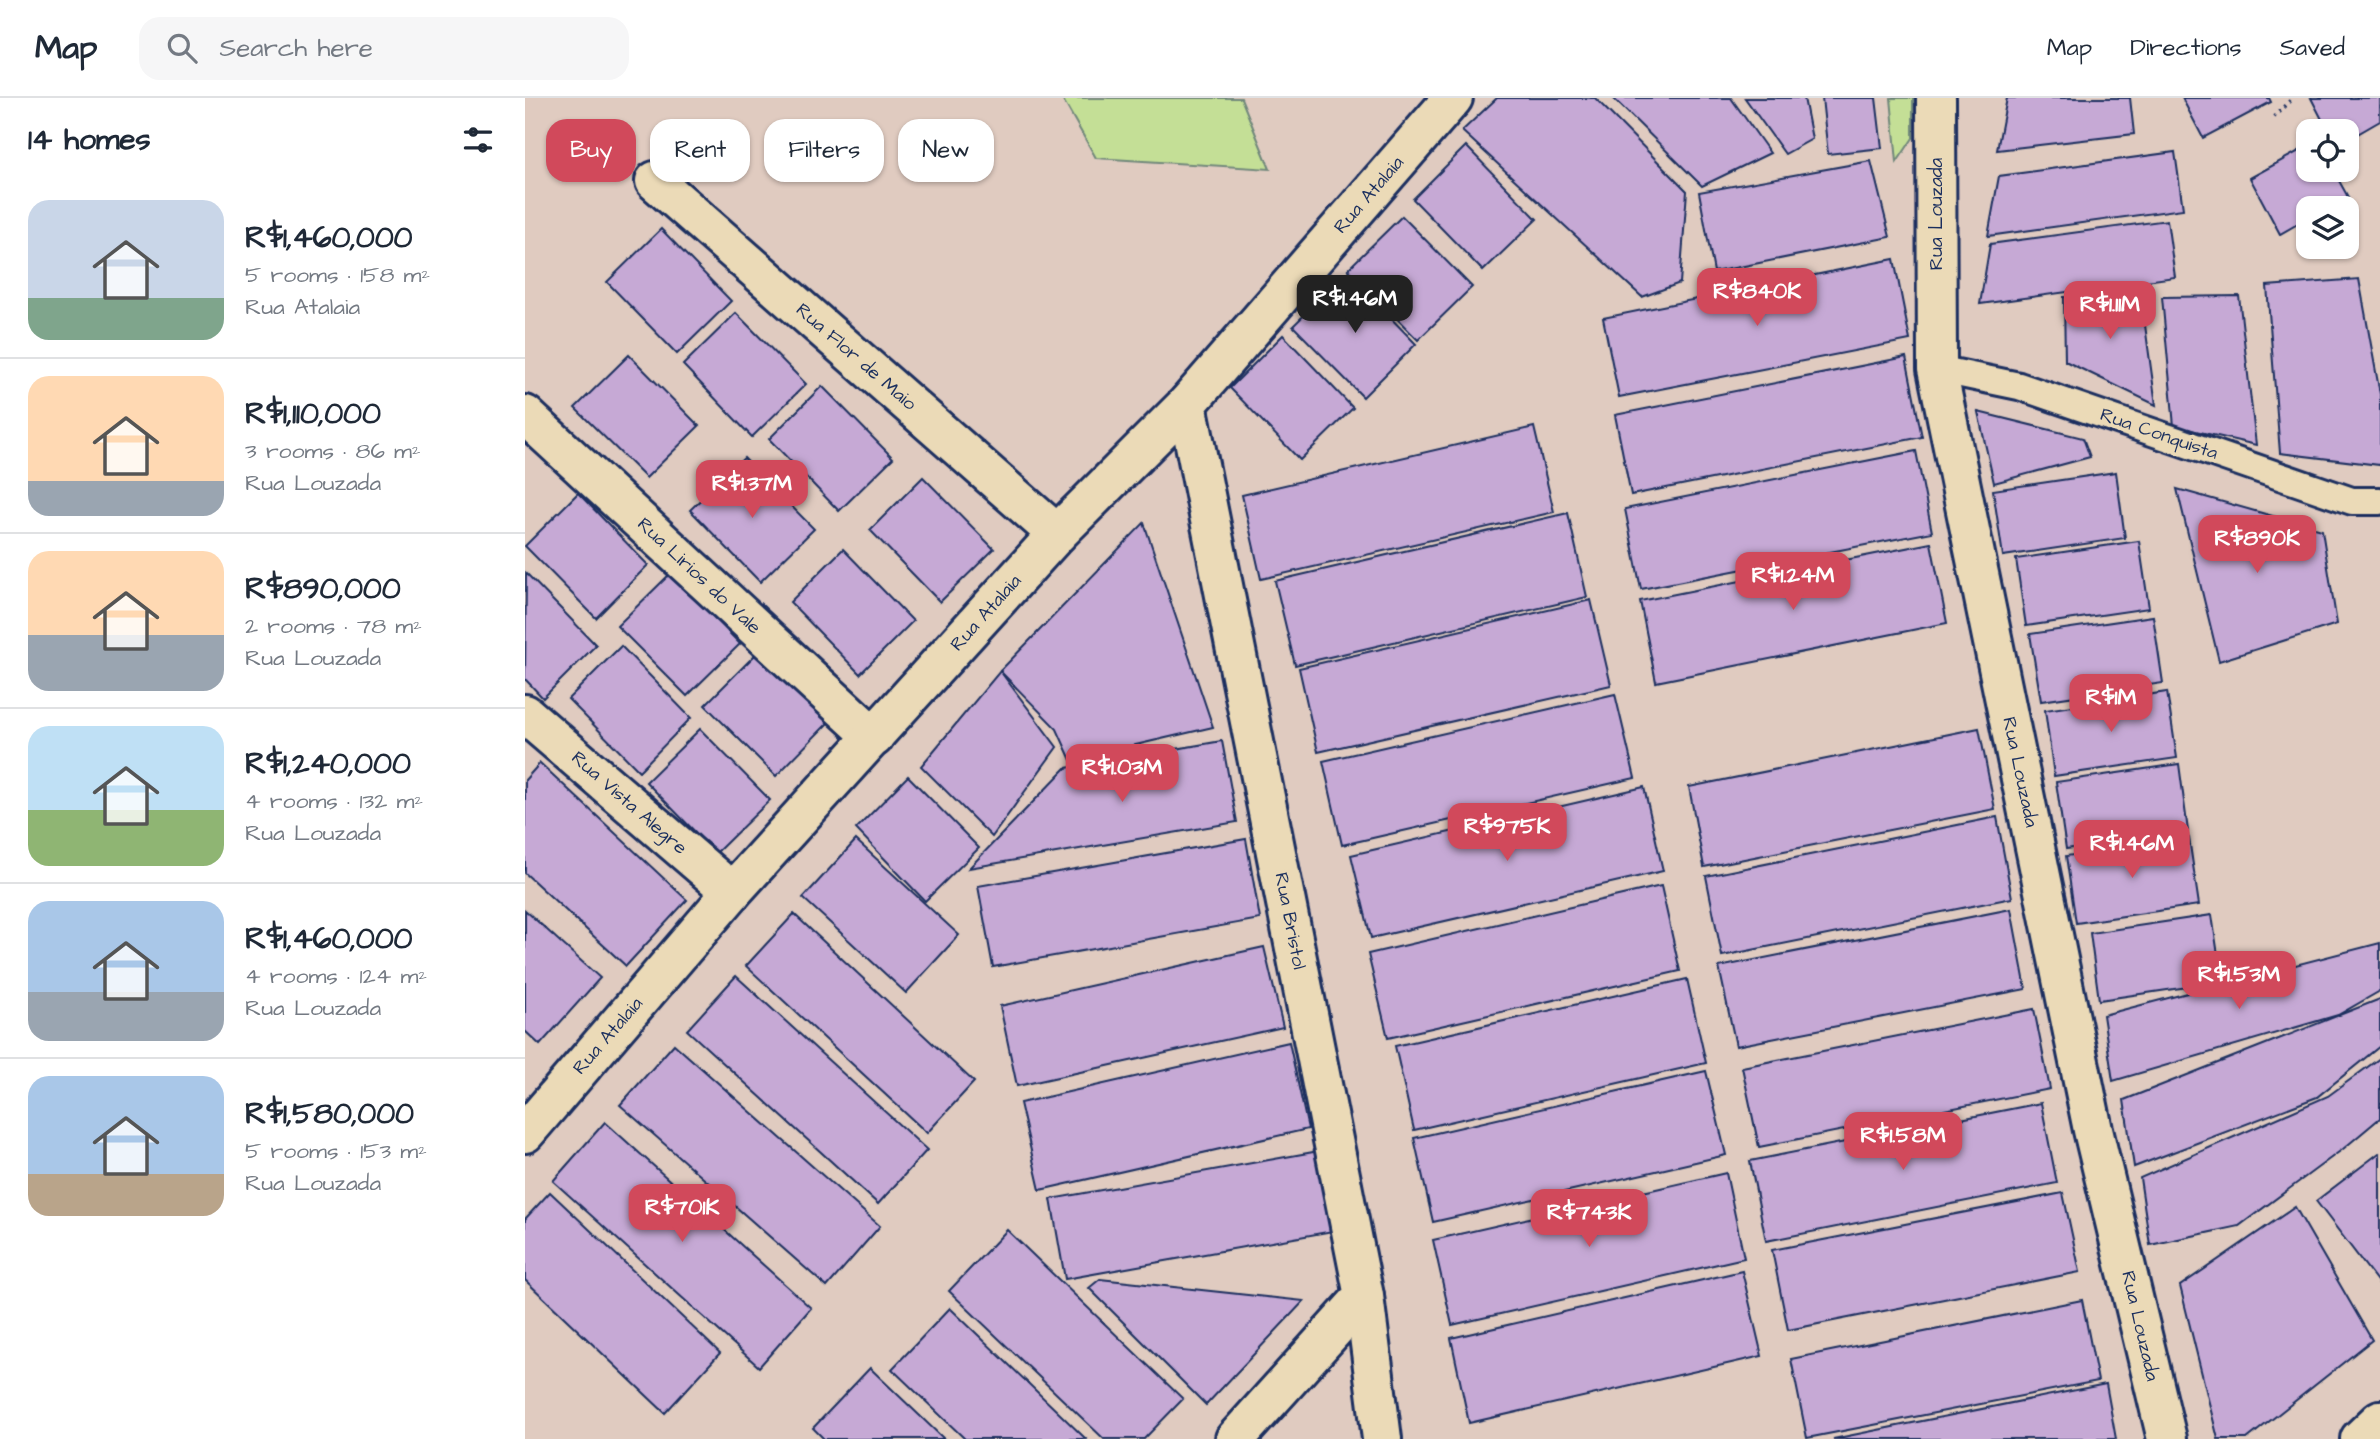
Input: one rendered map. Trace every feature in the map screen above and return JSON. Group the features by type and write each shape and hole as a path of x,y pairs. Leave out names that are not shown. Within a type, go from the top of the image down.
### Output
{"street":[{"name":"Rua Atalaia","path":"525,1133 732,892 1057,534 1187,404 1453,98"},
{"name":"Rua Louzada","path":"1937,98 1937,369 2093,1130 2167,1439"},
{"name":"Rua Flor de Maio","path":"656,182 1057,534"},
{"name":"Rua Bristol","path":"1187,404 1364,1296 1382,1439"},
{"name":"Rua Lirios do Vale","path":"525,415 874,737"},
{"name":"Rua Vista Alegre","path":"525,715 732,892"},
{"path":"1235,1439 1364,1296"},
{"path":"2360,1439 2380,1420"}],"lane":[{"name":"Rua Conquista","path":"1937,369 2019,386 2352,501 2380,501"}],"path":[{"path":"2274,117 2293,98"}],"green space":[{"path":"1062,98 1241,98 1270,169 1096,158"},
{"path":"1891,98 1913,98 1913,138 1897,162"}],"building":[{"path":"1497,98 1595,98 1687,191 1680,283 1642,297 1462,131"},
{"path":"1613,98 1731,98 1770,153 1702,186"},
{"path":"1745,98 1804,98 1812,139 1785,154"},
{"path":"1822,98 1876,98 1882,148 1828,154"},
{"path":"2007,98 2130,98 2134,134 1997,150"},
{"path":"2182,98 2269,98 2271,102 2203,138"},
{"path":"2311,98 2380,98 2380,121 2359,133 2359,119 2322,119"},
{"path":"1466,146 1537,219 1483,271 1413,199"},
{"path":"2175,152 2183,209 1988,236 1999,176"},
{"path":"2296,153 2296,182 2340,182 2347,196 2296,196 2296,225 2280,234 2250,178"},
{"path":"1871,161 1890,237 1714,272 1699,192"},
{"path":"1402,216 1472,287 1418,340 1348,269"},
{"path":"2167,220 2175,277 1980,304 1990,244"},
{"path":"661,229 731,301 677,354 607,282"},
{"path":"1894,259 1910,340 1619,397 1603,318"},
{"path":"1347,273 1416,344 1363,397 1293,326"},
{"path":"2359,279 2380,394 2380,465 2280,453 2267,286"},
{"path":"2141,296 2156,405 2065,361 2064,297"},
{"path":"2239,296 2256,445 2174,426 2162,297"},
{"path":"736,313 806,384 752,437 683,365"},
{"path":"1283,335 1353,408 1300,460 1230,388"},
{"path":"629,355 699,426 646,478 575,408"},
{"path":"1906,357 1922,437 1631,495 1615,415"},
{"path":"822,386 893,458 839,511 769,439"},
{"path":"1978,412 2083,438 2090,457 1994,483"},
{"path":"1534,427 1554,512 1261,579 1242,495"},
{"path":"1916,451 1932,532 1641,589 1625,509"},
{"path":"744,458 814,529 760,582 690,510"},
{"path":"2116,472 2125,538 2003,556 1993,490"},
{"path":"923,477 994,549 940,602 870,530"},
{"path":"2177,489 2322,530 2337,624 2219,661"},
{"path":"578,493 648,565 596,618 525,546"},
{"path":"1568,513 1587,597 1295,665 1275,581"},
{"path":"1144,523 1213,727 1071,760 1057,729 1000,671"},
{"path":"2139,541 2149,608 2026,626 2016,559"},
{"path":"1931,543 1947,623 1656,682 1640,601"},
{"path":"843,549 913,621 860,674 790,602"},
{"path":"526,573 596,645 543,698 525,679"},
{"path":"671,573 740,644 687,696 617,626"},
{"path":"1591,600 1611,685 1318,752 1299,668"},
{"path":"2153,616 2163,683 2041,701 2030,634"},
{"path":"621,646 691,718 639,771 568,699"},
{"path":"759,651 828,723 776,776 705,705"},
{"path":"1000,671 1057,747 992,837 921,766"},
{"path":"2167,692 2177,758 2054,776 2045,710"},
{"path":"1615,694 1635,778 1342,845 1323,761"},
{"path":"1979,728 1995,809 1704,867 1689,787"},
{"path":"700,729 770,800 716,853 646,782"},
{"path":"1222,741 1237,822 969,868 1066,768"},
{"path":"540,763 687,900 626,966 525,873 525,780"},
{"path":"2179,764 2188,831 2066,849 2056,782"},
{"path":"908,776 979,848 925,901 856,829"},
{"path":"1644,787 1663,871 1371,938 1351,855"},
{"path":"1997,817 2012,898 1722,956 1706,876"},
{"path":"2189,838 2199,905 2076,923 2066,856"},
{"path":"1246,839 1260,919 993,967 978,886"},
{"path":"856,840 959,935 906,993 803,898"},
{"path":"1661,886 1680,971 1388,1038 1368,954"},
{"path":"2011,909 2026,989 1736,1046 1719,967"},
{"path":"525,910 600,978 540,1045 525,1031"},
{"path":"794,914 974,1082 927,1133 746,966"},
{"path":"2212,915 2222,982 2099,1000 2090,933"},
{"path":"2380,943 2380,991 2338,1015 2113,1081 2103,1015"},
{"path":"1264,947 1283,1027 1017,1086 1000,1006"},
{"path":"736,976 927,1150 878,1204 687,1030"},
{"path":"1687,979 1706,1063 1414,1130 1395,1046"},
{"path":"2380,999 2380,1046 2317,1097 2134,1167 2124,1100"},
{"path":"2034,1009 2050,1089 1759,1147 1742,1067"},
{"path":"1289,1042 1308,1129 1040,1190 1020,1103"},
{"path":"674,1044 880,1226 827,1287 620,1105"},
{"path":"2380,1058 2380,1118 2343,1149 2239,1226 2150,1245 2140,1178 2328,1096"},
{"path":"1706,1071 1726,1155 1433,1222 1414,1138"},
{"path":"2041,1103 2057,1183 1766,1241 1750,1161"},
{"path":"605,1122 811,1308 759,1367 553,1181"},
{"path":"1319,1151 1333,1231 1065,1279 1051,1199"},
{"path":"2380,1154 2380,1285 2316,1201"},
{"path":"1726,1173 1744,1258 1452,1325 1433,1240"},
{"path":"550,1192 720,1353 665,1413 525,1280 525,1219"},
{"path":"2063,1193 2080,1272 1788,1330 1772,1250"},
{"path":"2295,1207 2372,1340 2247,1439 2218,1439 2180,1286"},
{"path":"1007,1230 1183,1399 1144,1439 1104,1439 949,1291"},
{"path":"1742,1271 1762,1356 1469,1423 1451,1338"},
{"path":"1100,1279 1304,1301 1206,1405 1089,1288"},
{"path":"2082,1300 2098,1381 1807,1438 1791,1359"},
{"path":"950,1308 1086,1439 965,1439 892,1369"},
{"path":"870,1368 944,1439 824,1439 813,1428"},
{"path":"2106,1384 2116,1439 1833,1439"}]}
